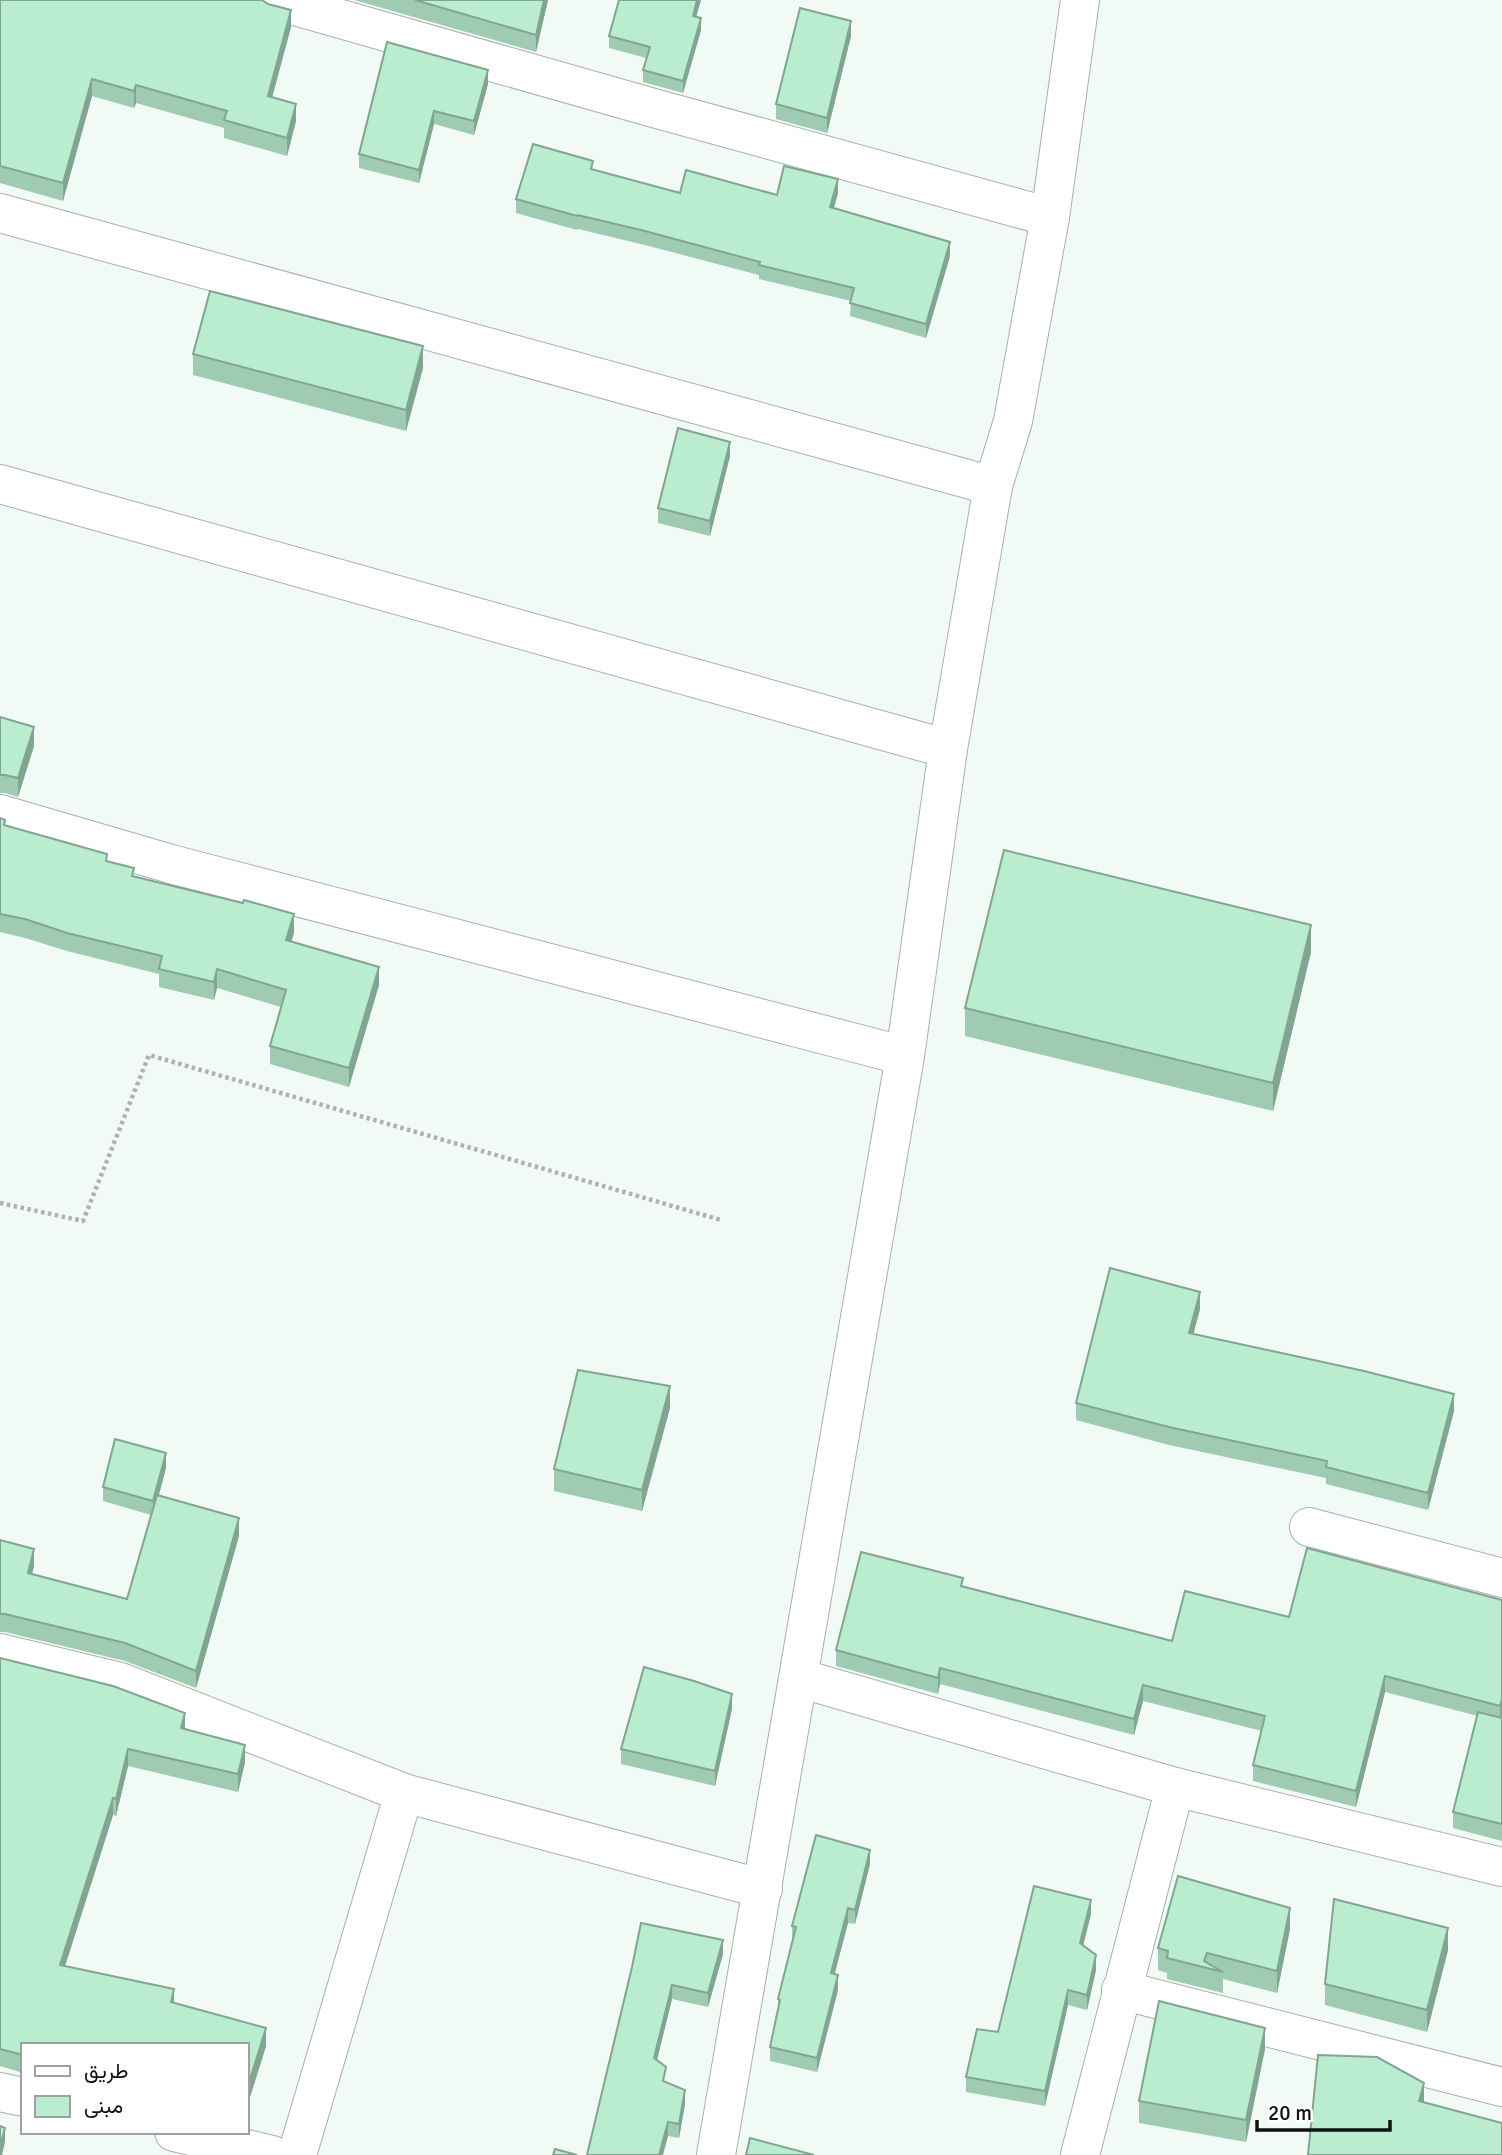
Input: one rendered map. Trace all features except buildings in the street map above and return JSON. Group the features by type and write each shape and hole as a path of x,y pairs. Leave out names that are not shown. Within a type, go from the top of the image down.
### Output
{"street":[{"path":"274,0 1049,217"},
{"path":"716,2155 905,1056 948,749 993,486 1013,421 1049,217 1080,0"},
{"path":"0,212 993,486"},
{"path":"0,484 948,749"},
{"path":"0,814 172,864 905,1056"},
{"path":"1310,1527 1502,1578"},
{"path":"0,1653 120,1682 404,1793 763,1889"},
{"path":"799,1678 1175,1787 1502,1867"},
{"path":"1080,2155 1175,1787"},
{"path":"298,2155 404,1793"},
{"path":"1121,1990 1502,2087"},
{"path":"0,2092 21,2097"},
{"path":"183,2134 272,2155"}],"path":[{"path":"0,1203 83,1221 149,1055 721,1220"}]}
